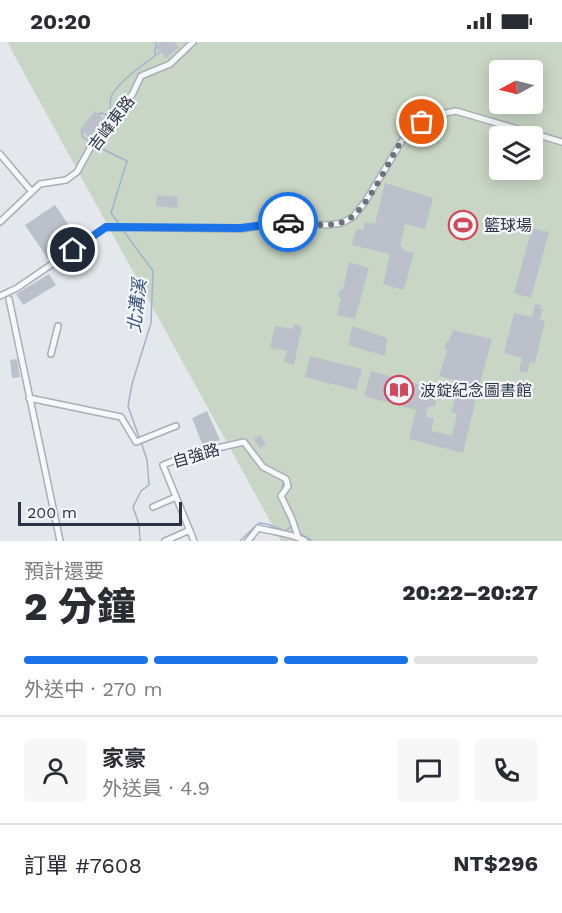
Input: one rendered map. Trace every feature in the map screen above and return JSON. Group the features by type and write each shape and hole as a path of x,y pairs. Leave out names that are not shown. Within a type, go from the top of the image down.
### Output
{"street":[{"name":"吉峰東路","path":"0,219 40,184 66,180 77,172 92,146 133,93 141,76 170,64 193,42"},
{"path":"60,541 29,398 3,295 106,227 241,228 285,222 327,225 342,223 353,217 365,202 405,136 427,118 446,112 456,111 562,142"},
{"path":"0,154 32,192"},
{"path":"51,354 58,326"},
{"name":"自強路","path":"29,398 121,417 136,442 176,426"},
{"name":"自強路","path":"194,541 163,465 191,454 244,442 263,467 286,479 288,486 281,496 298,537"},
{"path":"153,507 176,497"},
{"path":"248,541 258,528 298,537 305,541"},
{"path":"165,541 189,531"}],"green space":[{"path":"7,42 562,42 562,541 281,541"}],"building":[{"path":"160,42 174,42 179,47 166,58 155,46"},
{"path":"95,111 104,119 89,137 80,129"},
{"path":"385,183 433,198 425,229 405,224 400,245 406,252 414,252 404,290 383,284 390,254 352,245 356,229 363,230 365,222 375,224"},
{"path":"157,195 178,197 177,208 156,206"},
{"path":"55,205 78,239 48,259 25,225"},
{"path":"532,228 549,232 531,298 514,293"},
{"path":"349,262 369,268 355,319 337,315 341,298 338,297 340,289 343,290"},
{"path":"49,274 56,285 23,305 16,294"},
{"path":"535,304 541,305 540,309 543,309 540,320 545,321 535,363 530,362 527,373 519,371 522,358 504,353 514,313 532,317"},
{"path":"294,324 302,326 294,365 284,362 287,351 270,348 275,326 293,329"},
{"path":"352,326 387,338 385,356 348,345"},
{"path":"453,330 492,339 479,387 439,376 447,350 444,349 446,341 448,342"},
{"path":"310,356 362,369 356,390 305,377"},
{"path":"17,359 20,377 12,378 10,360"},
{"path":"371,371 433,388 432,392 435,394 436,402 435,406 428,407 426,417 434,419 431,431 452,436 457,414 451,412 456,394 476,399 463,453 409,439 416,410 364,396"},
{"path":"207,411 220,440 203,446 192,418"},
{"path":"260,435 266,444 260,448 254,439"}],"waterway":[{"path":"155,54 156,42"},
{"name":"北溝溪","path":"97,115 101,113 107,115 111,97 119,85 160,52"},
{"name":"北溝溪","path":"82,131 82,136 90,143"},
{"name":"北溝溪","path":"94,145 127,161 111,213 120,225"},
{"name":"北溝溪","path":"122,229 153,271 151,323 132,384 128,406 139,437"},
{"name":"北溝溪","path":"140,541 139,524 133,507 141,491 149,485 147,460 141,442"},
{"path":"280,495 284,480"},
{"path":"240,541 259,523 285,531 291,527 291,524"},
{"path":"299,533 311,540"}],"way so far":[{"path":"288,222 327,225 342,223 353,217 375,187 405,136 422,122"}],"place":[{"name":"籃球場","path":"463,225"},
{"name":"波錠紀念圖書館","path":"399,390"}],"route":[{"path":"73,250 106,227 241,228 288,222"}]}
